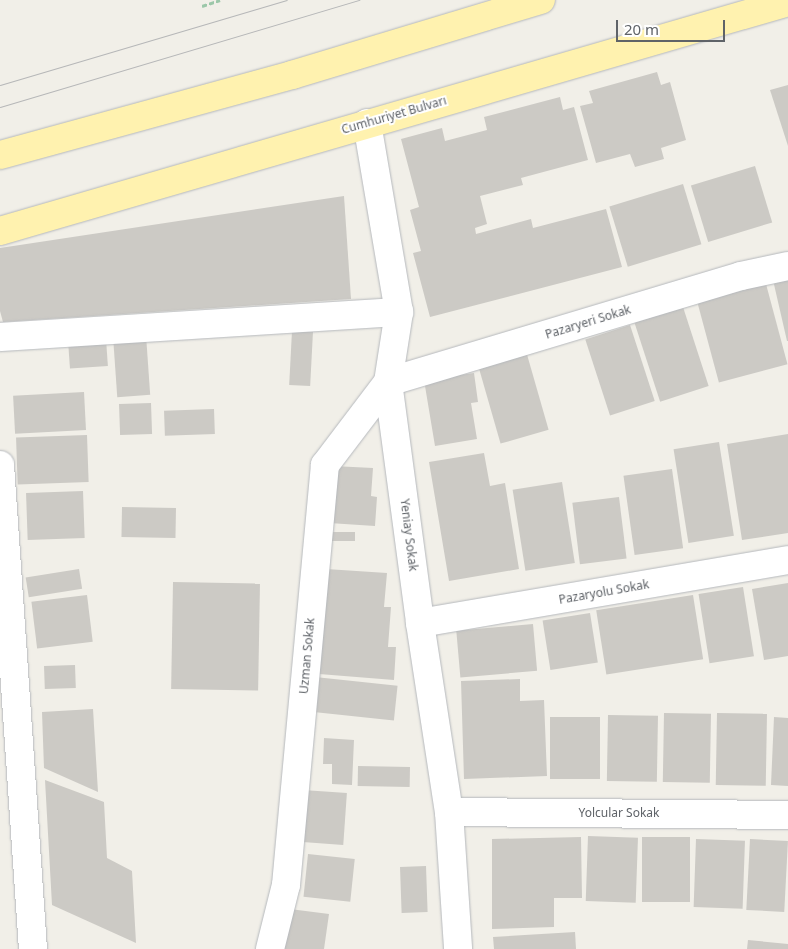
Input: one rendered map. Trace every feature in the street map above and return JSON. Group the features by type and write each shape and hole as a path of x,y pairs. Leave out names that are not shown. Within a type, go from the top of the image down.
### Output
{"main road":[{"path":"0,155 292,75 541,0"},
{"name":"Cumhuriyet Bulvarı","path":"0,231 366,123 788,2"}],"street":[{"name":"Yeniay Sokak","path":"366,123 399,312 388,382 420,623 449,812 458,949"},
{"name":"Pazaryeri Sokak","path":"388,382 732,279 788,266"},
{"path":"0,337 399,312"},
{"name":"Uzman Sokak","path":"270,949 286,884 325,465 388,382"},
{"path":"0,465 33,949"},
{"name":"Pazaryolu Sokak","path":"420,623 788,560"},
{"name":"Yolcular Sokak","path":"449,812 788,815"}],"path":[{"path":"202,6 220,0"}],"building":[{"path":"657,72 661,85 670,82 686,140 661,148 664,159 635,167 630,154 596,163 580,106 593,103 589,91"},
{"path":"788,85 788,146 770,90"},
{"path":"560,97 563,110 574,107 588,160 521,178 523,185 480,196 487,224 475,228 476,234 531,219 533,228 606,209 622,267 430,317 413,253 421,251 410,210 419,207 401,139 442,128 445,141 487,130 484,117"},
{"path":"755,166 772,222 708,242 691,186"},
{"path":"683,184 701,244 628,267 609,207"},
{"path":"344,196 351,299 3,322 0,311 0,248"},
{"path":"788,276 788,341 787,341 773,280"},
{"path":"766,284 787,364 719,383 697,302"},
{"path":"683,307 709,386 660,402 634,323"},
{"path":"630,325 655,401 610,416 585,340"},
{"path":"292,331 313,332 310,386 289,385"},
{"path":"146,335 150,395 117,397 113,337"},
{"path":"106,339 108,366 70,369 68,342"},
{"path":"526,351 549,430 501,444 478,365"},
{"path":"474,373 478,402 471,403 477,439 435,446 424,380"},
{"path":"84,392 86,430 15,434 13,396"},
{"path":"151,403 152,434 120,435 119,404"},
{"path":"214,409 215,434 165,436 164,411"},
{"path":"788,434 788,533 742,540 727,444"},
{"path":"87,435 89,482 18,484 16,437"},
{"path":"719,442 734,536 688,543 674,449"},
{"path":"484,453 490,486 505,483 519,569 449,581 429,462"},
{"path":"333,466 373,468 371,496 377,497 375,526 329,523"},
{"path":"672,469 683,548 635,555 623,476"},
{"path":"562,482 575,563 525,571 513,490"},
{"path":"83,491 85,538 28,540 26,493"},
{"path":"619,497 627,559 580,564 572,503"},
{"path":"122,507 176,508 175,538 121,537"},
{"path":"332,532 355,532 355,541 332,541"},
{"path":"79,569 82,589 29,597 26,577"},
{"path":"326,569 387,573 384,607 391,607 388,647 396,647 394,680 319,674"},
{"path":"173,582 260,584 258,691 171,689"},
{"path":"788,583 788,656 764,660 752,589"},
{"path":"743,587 754,656 710,663 699,594"},
{"path":"87,595 93,642 37,648 31,602"},
{"path":"693,595 703,659 606,675 596,610"},
{"path":"590,613 598,662 550,670 543,621"},
{"path":"533,624 537,671 460,678 456,631"},
{"path":"75,665 76,688 45,689 44,666"},
{"path":"315,677 398,686 394,720 311,712"},
{"path":"520,679 520,701 544,700 547,776 464,779 461,681"},
{"path":"93,709 98,792 44,768 42,712"},
{"path":"664,713 711,714 710,783 663,782"},
{"path":"717,713 767,714 766,786 716,785"},
{"path":"608,715 658,716 657,782 607,781"},
{"path":"550,717 600,717 600,779 550,779"},
{"path":"774,717 788,718 788,786 771,785"},
{"path":"324,738 354,740 352,785 332,784 332,764 323,764"},
{"path":"358,766 410,767 410,787 358,786"},
{"path":"45,780 104,802 107,858 132,871 136,943 52,905"},
{"path":"303,790 347,793 343,845 299,842"},
{"path":"588,836 638,838 636,903 586,901"},
{"path":"581,837 582,898 554,898 554,927 492,929 492,839"},
{"path":"642,837 690,837 690,902 642,902"},
{"path":"696,839 745,841 743,909 694,907"},
{"path":"750,839 788,841 784,912 746,910"},
{"path":"308,854 355,859 350,902 304,897"},
{"path":"426,866 428,912 402,913 400,867"},
{"path":"282,908 329,914 324,949 276,949"},
{"path":"575,932 576,949 494,949 493,937"},
{"path":"748,940 788,944 788,949 747,949"}],"tram line":[{"path":"0,85 287,0"},
{"path":"0,107 359,0"}]}
